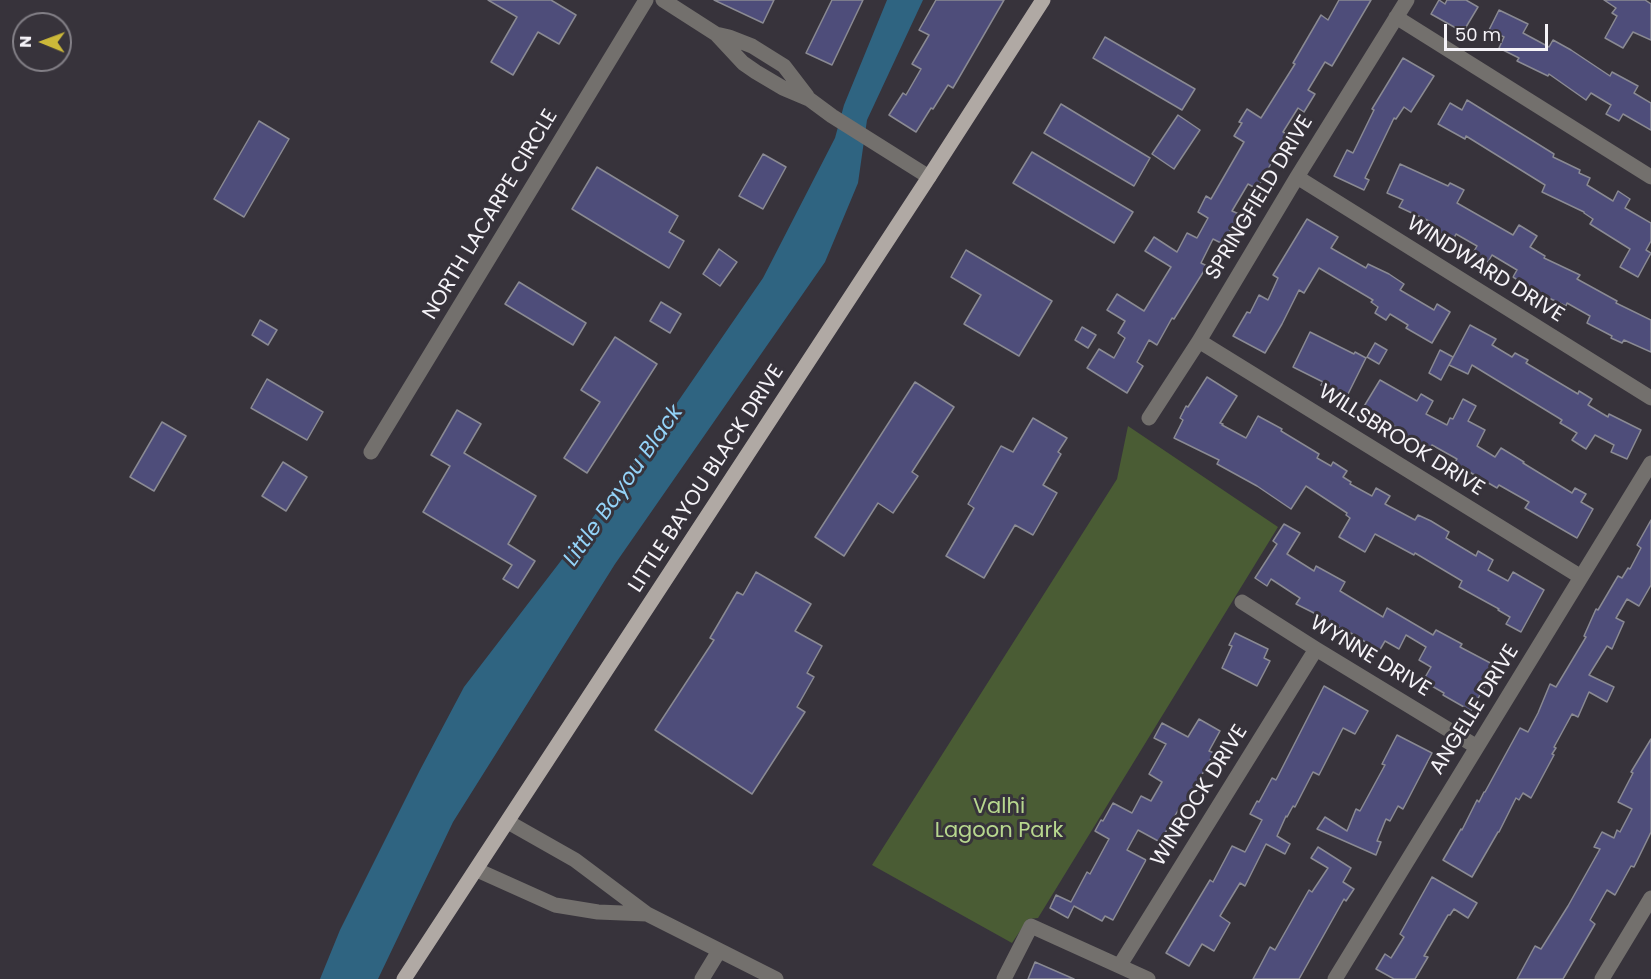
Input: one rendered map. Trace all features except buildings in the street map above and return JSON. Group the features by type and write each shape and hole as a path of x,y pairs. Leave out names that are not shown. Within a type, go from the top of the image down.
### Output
{"main road":[{"name":"LITTLE BAYOU BLACK DRIVE","path":"404,979 1043,0"}],"street":[{"name":"NORTH LACARPE CIRCLE","path":"371,452 646,0"},
{"path":"663,0 716,34 752,46 784,66 809,99 929,177"},
{"name":"SPRINGFIELD DRIVE","path":"1149,418 1199,341 1407,0"},
{"path":"1396,16 1651,177"},
{"name":"WINDWARD DRIVE","path":"1297,177 1651,398"},
{"name":"WILLSBROOK DRIVE","path":"1199,341 1581,577"},
{"name":"ANGELLE DRIVE","path":"1335,979 1651,463"},
{"name":"WYNNE DRIVE","path":"1242,603 1477,747"},
{"name":"WINROCK DRIVE","path":"1120,965 1316,650"},
{"path":"508,822 575,861 647,914 776,979"},
{"path":"477,870 555,905 598,912 647,914"},
{"path":"1605,978 1651,898"},
{"path":"1004,979 1031,926 1148,979"},
{"path":"702,979 719,951"}],"green space":[{"name":"Valhi Lagoon Park","path":"1128,426 1278,527 1038,918 1028,919 1012,943 872,865 1117,479"}],"water":[{"name":"Little Bayou Black","path":"887,0 923,0 867,120 858,183 825,262 615,564 453,822 378,979 320,979 340,930 464,687 670,413 763,278 835,138 844,105"}]}
